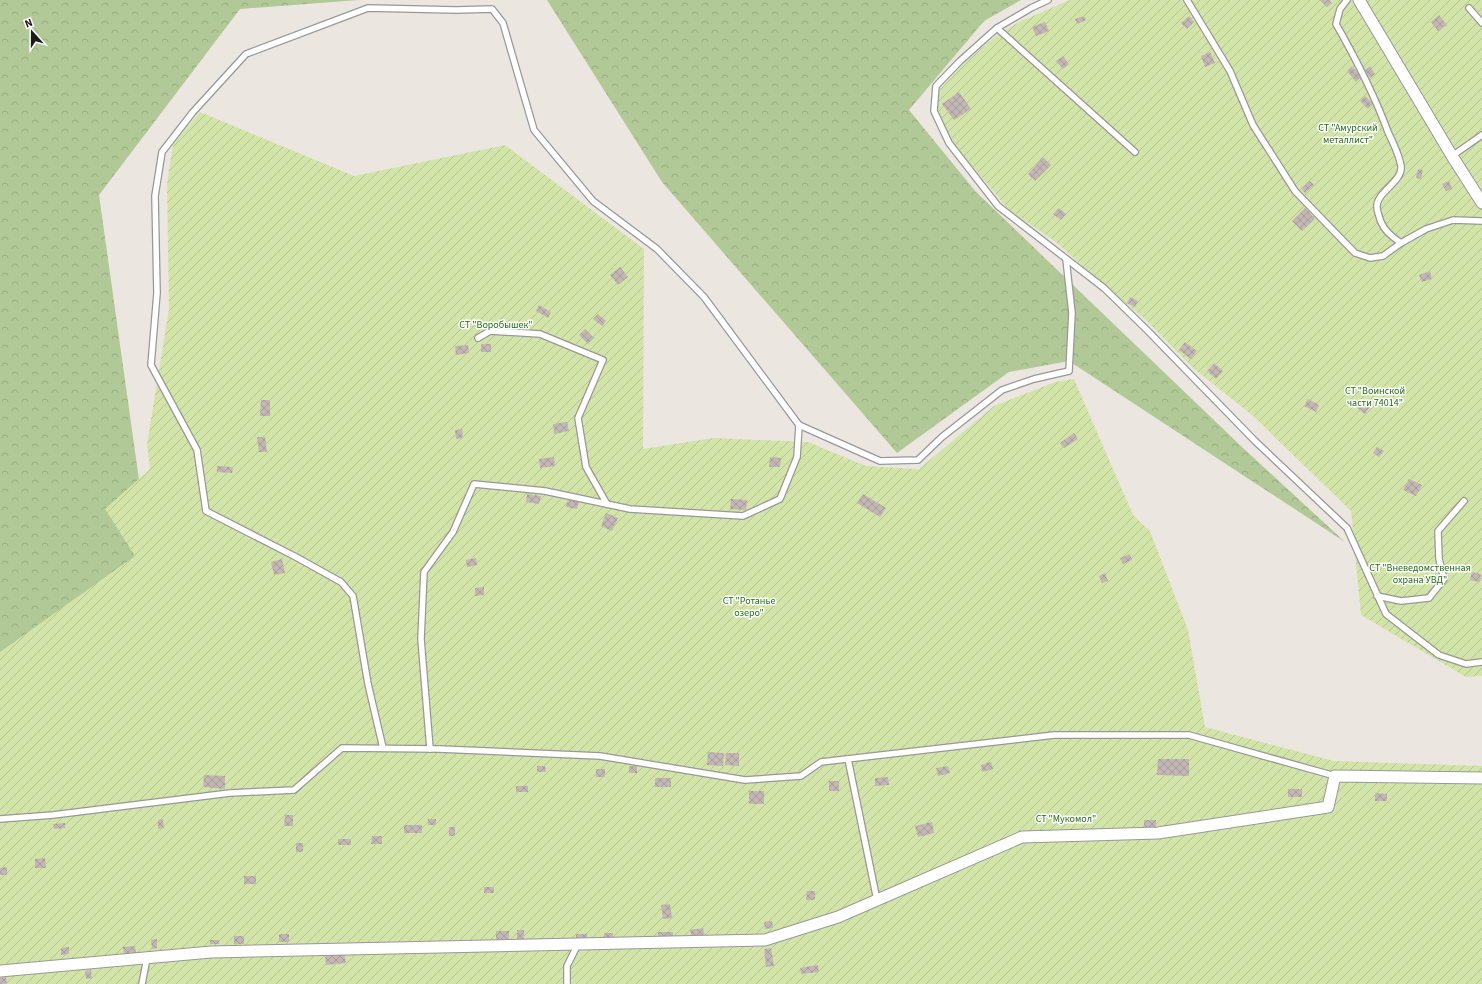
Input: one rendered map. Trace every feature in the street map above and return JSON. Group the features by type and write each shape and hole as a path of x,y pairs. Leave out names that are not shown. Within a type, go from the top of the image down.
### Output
{"street":[{"path":"1359,0 1452,156 1482,203"},
{"path":"0,971 211,952 765,940 838,918 1022,837 1158,833 1328,808 1335,776 1482,778"}],"lane":[{"path":"1048,0 997,28 960,61 936,86 934,111 949,143 998,206 1109,293 1255,441 1346,528 1386,614 1439,655 1466,664 1482,662"},
{"path":"1187,0 1230,71 1253,125 1295,191 1355,253 1370,258 1383,256 1401,243 1426,229 1453,220 1482,221"},
{"path":"1347,0 1340,9 1336,24 1360,67 1380,110 1401,168 1395,181 1380,198 1376,206 1380,221 1388,234 1401,243"},
{"path":"383,748 368,684 354,596 341,582 206,511 197,450 151,365 157,293 155,196 162,152 193,112 246,54 368,8 456,10 492,9 503,23 534,130 592,201 657,249 704,297 799,425 880,461 918,460 942,437 1002,390 1034,379 1069,371 1072,313 1066,259"},
{"path":"1469,8 1482,23"},
{"path":"997,28 1135,152"},
{"path":"1452,156 1482,135"},
{"path":"478,338 490,331 540,334 603,360 578,418 586,467 607,504"},
{"path":"430,749 421,638 424,572 453,532 474,484 545,491 630,509 743,516 780,499 797,457 799,425"},
{"path":"1377,596 1401,601 1429,598 1444,579 1439,559 1438,531 1464,501"},
{"path":"0,819 54,815 230,793 294,790 342,748 430,749 600,756 745,780 801,776 821,762 1054,735 1189,735 1335,776"},
{"path":"848,759 877,901"},
{"path":"567,984 567,966 578,944"},
{"path":"142,984 147,958"}],"green space":[{"path":"0,0 359,0 240,9 99,195 183,793 0,794"},
{"path":"547,0 1021,0 984,21 909,110 976,192 1242,447 1345,542 1069,361 1009,372 897,453 662,182"},
{"path":"1070,0 1482,0 1482,676 1466,677 1361,615 1351,511 1252,415 1193,368 1144,318 1108,289 1056,242 1008,209 954,144 938,109 940,89 963,64 997,35 1021,21"},
{"path":"200,112 354,176 505,145 644,249 643,449 713,438 808,442 866,466 919,469 994,406 1055,382 1074,379 1133,515 1150,531 1188,630 1205,727 1334,761 1482,766 1482,984 0,984 0,652 135,556 105,509 150,469 147,444 169,309 167,184 173,144"}],"building":[{"path":"1320,0 1329,0 1332,3 1327,7"},
{"path":"1439,15 1447,25 1438,31 1431,22"},
{"path":"1084,16 1086,20 1077,24 1075,19"},
{"path":"1189,16 1194,22 1187,29 1181,23"},
{"path":"1045,22 1049,31 1036,36 1032,27"},
{"path":"1210,52 1215,63 1205,67 1201,56"},
{"path":"1063,56 1069,64 1063,69 1056,61"},
{"path":"1352,66 1361,77 1356,82 1347,71"},
{"path":"1370,66 1375,74 1370,78 1365,70"},
{"path":"959,92 971,109 954,120 942,104"},
{"path":"1365,96 1373,104 1368,109 1360,101"},
{"path":"1043,157 1051,165 1035,181 1028,174"},
{"path":"1418,169 1423,170 1421,179 1416,178"},
{"path":"1310,181 1314,185 1305,193 1301,188"},
{"path":"1449,181 1452,189 1446,191 1442,184"},
{"path":"1059,208 1066,214 1061,220 1053,214"},
{"path":"1305,208 1315,219 1302,231 1292,221"},
{"path":"620,267 628,277 618,285 610,275"},
{"path":"1430,271 1432,279 1422,282 1419,275"},
{"path":"1130,297 1138,301 1135,307 1127,303"},
{"path":"539,305 551,312 548,318 536,311"},
{"path":"598,314 606,321 602,326 593,319"},
{"path":"585,329 594,338 588,344 579,335"},
{"path":"1185,342 1197,351 1191,359 1179,350"},
{"path":"481,344 491,344 491,352 481,352"},
{"path":"468,345 469,353 456,355 455,346"},
{"path":"1214,363 1223,371 1216,379 1207,371"},
{"path":"1308,399 1319,405 1316,412 1304,406"},
{"path":"261,400 270,400 270,416 260,416"},
{"path":"1363,400 1371,405 1365,414 1357,408"},
{"path":"567,422 569,431 554,434 553,424"},
{"path":"462,429 463,438 456,439 455,430"},
{"path":"1074,433 1078,439 1064,448 1060,443"},
{"path":"257,437 265,437 267,452 259,452"},
{"path":"1377,447 1384,451 1379,457 1373,453"},
{"path":"554,457 555,466 540,468 539,459"},
{"path":"770,457 781,458 780,467 769,467"},
{"path":"217,466 233,467 232,473 217,472"},
{"path":"1409,479 1422,485 1416,496 1403,490"},
{"path":"527,494 541,496 539,504 526,502"},
{"path":"863,494 886,508 880,517 857,503"},
{"path":"568,499 579,501 577,509 566,507"},
{"path":"731,499 747,500 746,510 730,509"},
{"path":"606,513 618,518 612,531 601,526"},
{"path":"1130,554 1132,560 1123,564 1120,558"},
{"path":"476,558 477,565 467,567 466,560"},
{"path":"282,559 285,573 274,575 271,562"},
{"path":"1472,572 1481,574 1480,582 1470,580"},
{"path":"1105,573 1108,581 1102,583 1099,576"},
{"path":"484,587 484,595 475,596 475,588"},
{"path":"708,752 724,753 723,766 707,765"},
{"path":"726,753 739,753 739,766 725,765"},
{"path":"1158,759 1189,759 1189,776 1157,775"},
{"path":"991,762 993,769 982,772 981,765"},
{"path":"537,766 545,766 546,772 537,772"},
{"path":"629,766 637,766 637,773 629,773"},
{"path":"948,766 950,773 938,776 936,768"},
{"path":"596,769 605,769 605,777 596,777"},
{"path":"204,775 225,776 225,789 203,787"},
{"path":"888,777 889,785 875,786 875,778"},
{"path":"655,778 671,778 671,787 655,787"},
{"path":"829,781 839,781 839,791 829,791"},
{"path":"516,786 528,786 528,792 516,792"},
{"path":"1288,789 1302,789 1302,797 1288,797"},
{"path":"749,791 764,791 764,804 749,804"},
{"path":"1375,793 1387,794 1387,801 1375,801"},
{"path":"285,815 293,815 293,826 284,826"},
{"path":"163,819 164,828 158,829 158,820"},
{"path":"428,819 436,819 436,825 428,825"},
{"path":"1144,820 1156,820 1156,828 1144,828"},
{"path":"932,822 934,833 918,837 915,826"},
{"path":"65,823 65,828 54,829 53,824"},
{"path":"404,825 422,825 422,833 404,833"},
{"path":"449,827 455,827 455,836 449,836"},
{"path":"372,836 382,836 382,844 371,844"},
{"path":"338,839 351,839 351,845 338,845"},
{"path":"296,843 303,843 303,852 296,852"},
{"path":"45,858 46,868 35,868 35,859"},
{"path":"7,867 7,875 0,875 0,868"},
{"path":"244,876 256,876 256,884 244,884"},
{"path":"484,887 494,887 494,893 484,893"},
{"path":"807,891 815,891 815,900 806,900"},
{"path":"670,904 672,918 663,919 661,905"},
{"path":"772,921 773,928 765,929 764,922"},
{"path":"703,928 705,937 692,939 690,930"},
{"path":"517,930 524,930 524,940 517,940"},
{"path":"496,931 509,931 509,941 496,941"},
{"path":"658,932 673,932 673,940 658,940"},
{"path":"604,933 613,933 613,940 604,940"},
{"path":"279,934 289,934 289,942 279,942"},
{"path":"576,934 587,934 587,939 576,939"},
{"path":"234,936 244,936 244,944 234,944"},
{"path":"157,939 157,948 152,949 151,940"},
{"path":"210,940 219,940 219,944 210,944"},
{"path":"135,946 136,953 124,954 123,947"},
{"path":"69,947 69,954 61,955 61,948"},
{"path":"771,948 774,966 766,967 764,949"},
{"path":"344,953 346,963 326,965 325,956"},
{"path":"818,965 819,972 801,974 800,968"},
{"path":"91,970 92,978 86,979 85,971"},
{"path":"6,977 7,984 0,984 0,978"}],"park label":[{"name":"СТ \"Амурский металлист\"","path":"1348,132"},
{"name":"СТ \"Воробышек\"","path":"496,324"},
{"name":"СТ \"Воинской части 74014\"","path":"1375,396"},
{"name":"СТ \"Вневедомственная охрана УВД\"","path":"1420,572"},
{"name":"СТ \"Ротанье озеро\"","path":"749,606"},
{"name":"СТ \"Мукомол\"","path":"1066,818"}]}
